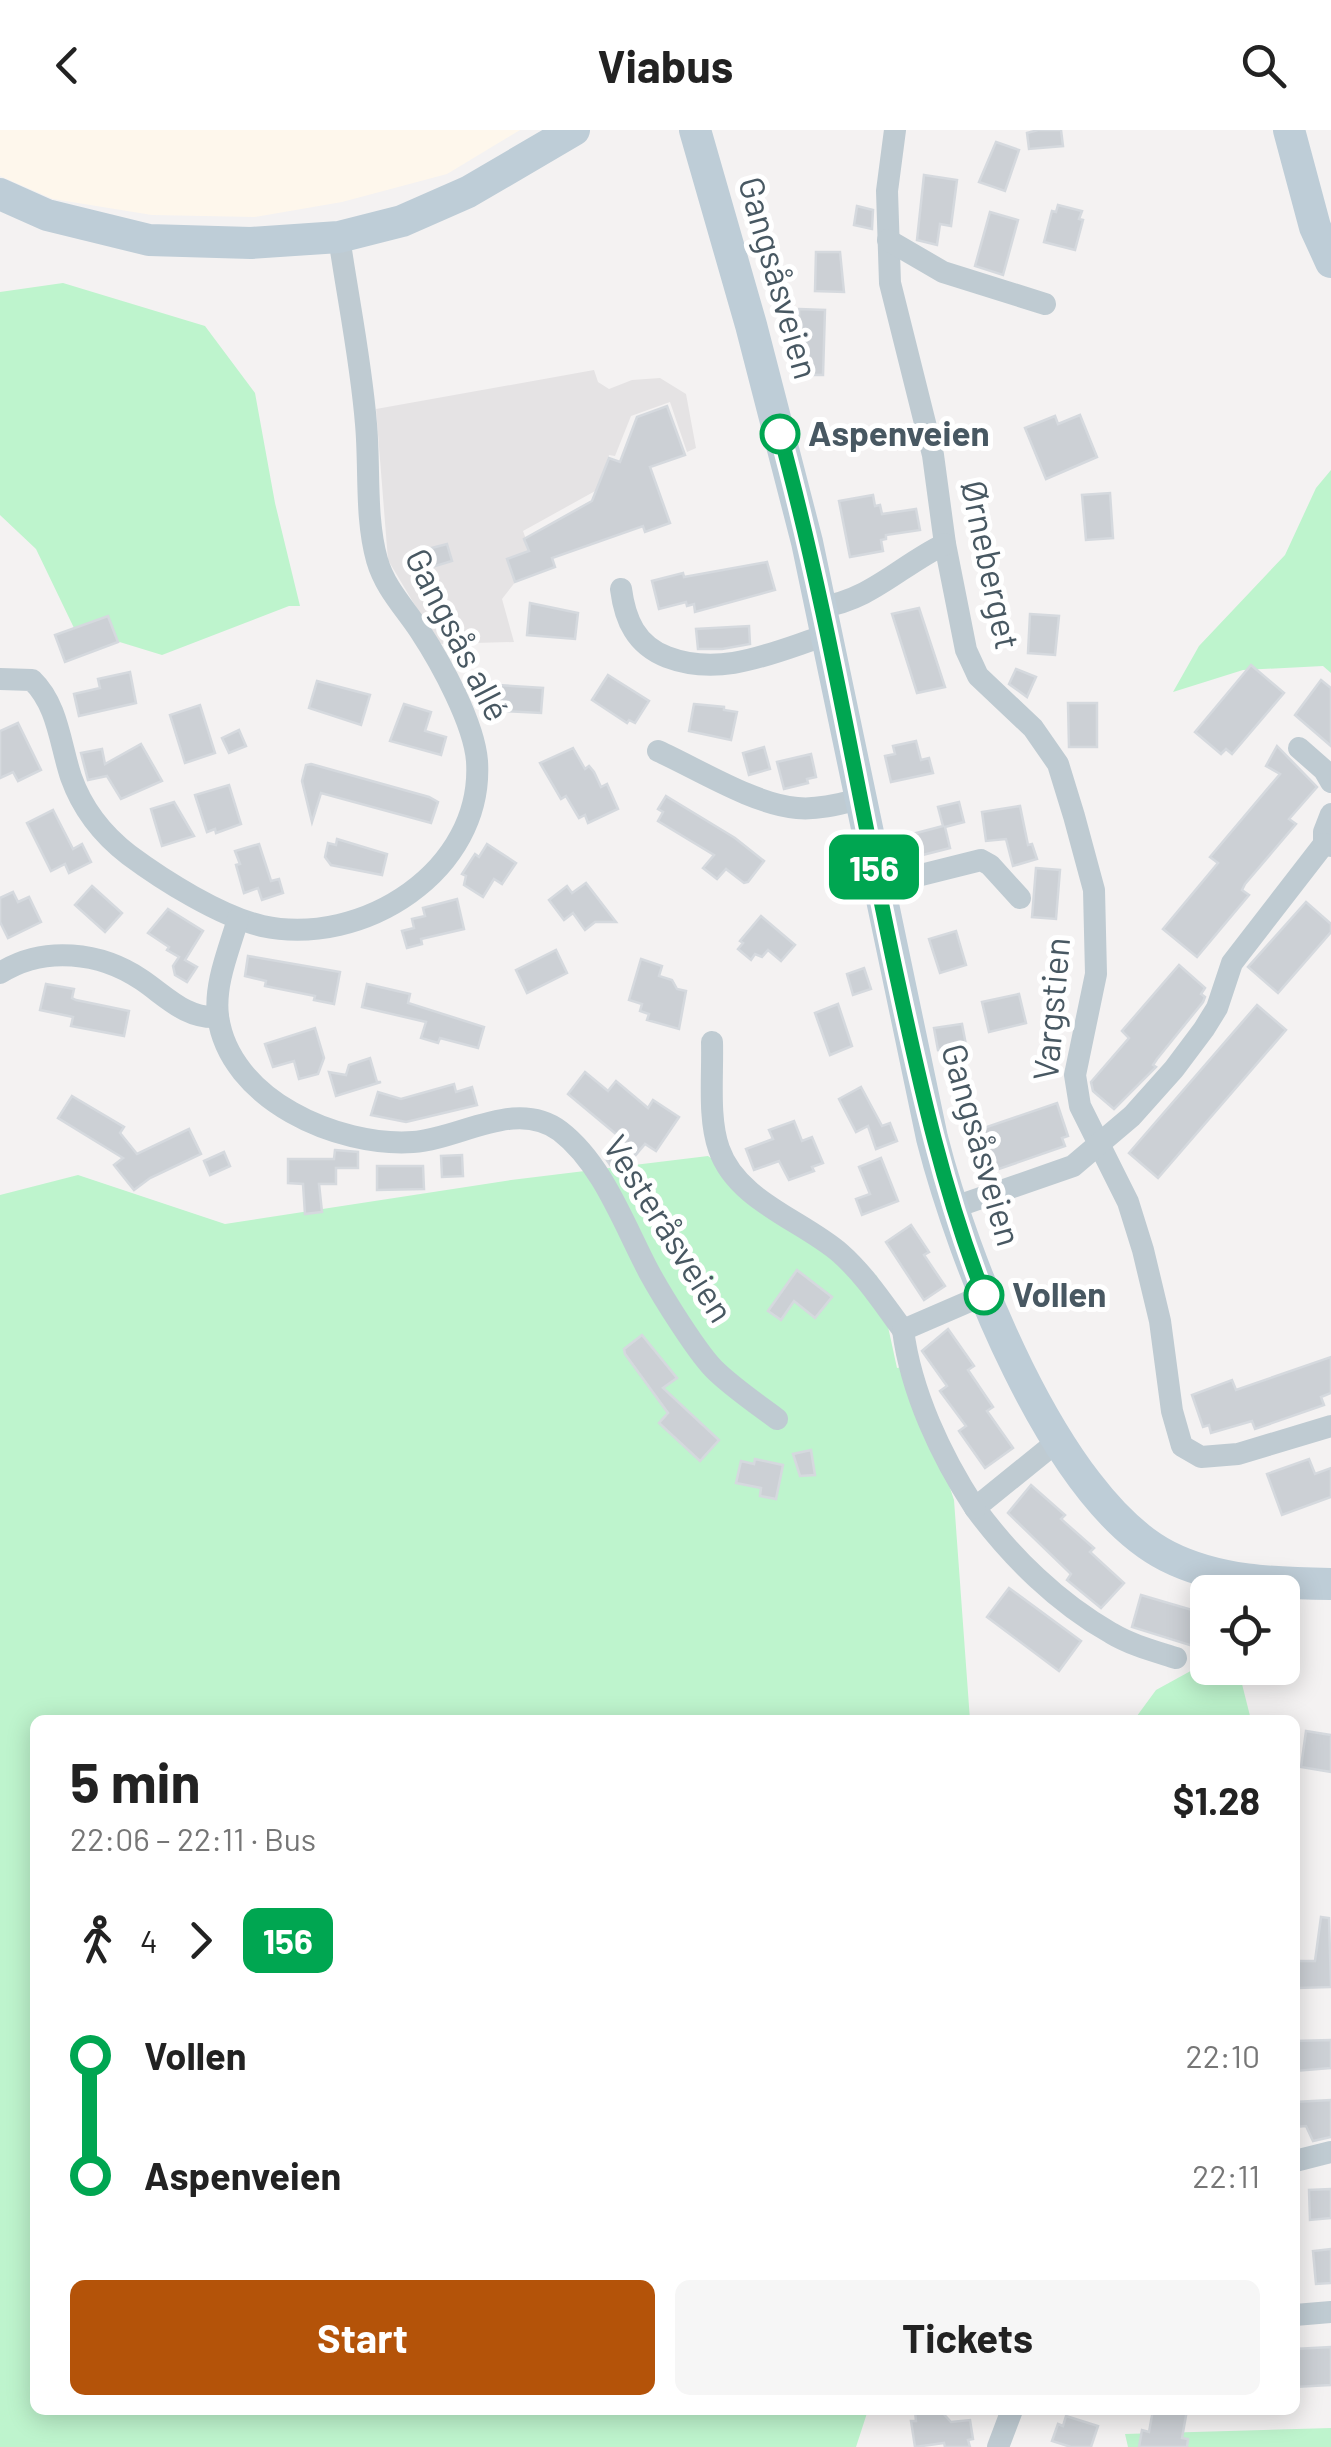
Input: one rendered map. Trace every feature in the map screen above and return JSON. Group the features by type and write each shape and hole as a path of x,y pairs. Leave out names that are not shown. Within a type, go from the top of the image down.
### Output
{"street":[{"path":"0,194 48,215 149,240 250,243 339,237 402,221 468,192 574,130"},
{"name":"Gangsåsveien","path":"695,130 789,466 932,1138 952,1208 984,1295 1059,1440 1112,1514 1146,1544 1193,1568 1241,1579 1331,1584"},
{"name":"Ørneberget","path":"895,130 887,191 890,282 933,456 966,650 978,676 1033,728 1058,764 1074,816"},
{"path":"1288,130 1310,212 1331,262"},
{"name":"Gangsås allé","path":"0,679 32,680 46,696 82,801 107,836 156,873 238,920 266,927 345,924 396,904 436,871 464,828 476,786 475,745 432,653 394,598 377,562 362,380 339,237"},
{"path":"888,240 943,272 1045,304"},
{"path":"621,590 623,610 640,640 658,653 707,667 733,664 824,621 918,557 945,544"},
{"path":"1299,748 1324,770 1331,782"},
{"path":"658,751 776,803 798,808 860,799"},
{"path":"952,1208 1072,1166 1132,1116 1174,1069 1217,1008 1232,963 1328,845 1324,832 1331,814"},
{"name":"Vargstien","path":"1074,816 1094,890 1096,974 1075,1074 1080,1106 1098,1148"},
{"path":"877,886 981,860 990,864 1020,898"},
{"path":"0,973 50,956 73,954 123,968 190,1014 218,1017 222,972 238,920"},
{"name":"Vesteråsveien","path":"218,1017 230,1050 259,1088 304,1119 332,1130 385,1142 416,1142 515,1118 537,1120 555,1128 590,1165 650,1274 714,1370 777,1420"},
{"path":"712,1042 720,1152 761,1199 839,1252 903,1330 906,1352 931,1424 976,1508 1013,1554 1083,1615 1112,1634 1176,1658"},
{"path":"1098,1148 1128,1202 1143,1250 1182,1446 1201,1456 1238,1454 1331,1426"},
{"path":"903,1330 984,1295"},
{"path":"976,1508 1059,1440"},
{"path":"1300,2160 1331,2152"},
{"path":"1300,2315 1331,2312"},
{"path":"998,2447 1010,2415"}],"shaded area":[{"path":"0,130 520,130 447,174 342,202 255,217 152,215 53,199 0,176"},
{"path":"594,370 598,382 609,389 632,380 660,378 686,394 696,448 687,452 670,402 631,416 615,456 609,455 597,490 523,531 530,550 507,559 516,581 502,599 514,642 438,644 388,560 376,409"}],"green space":[{"path":"63,283 205,326 255,393 275,503 300,606 289,606 162,655 74,628 36,549 0,515 0,292"},
{"path":"1331,470 1331,673 1323,666 1243,670 1173,692 1199,646 1285,555 1316,488"},
{"path":"708,1156 877,1276 897,1368 909,1365 954,1500 970,1715 30,1715 30,2415 866,2415 856,2447 0,2447 0,1195 78,1175 225,1224 511,1180"},
{"path":"1190,1671 1190,1685 1242,1685 1250,1715 1138,1715 1156,1690"},
{"path":"1331,2428 1331,2447 1128,2447 1125,2434"}],"building":[{"path":"1061,130 1063,146 1029,149 1027,133"},
{"path":"996,142 1019,150 1005,191 979,182"},
{"path":"924,175 957,180 951,226 940,224 937,245 917,240"},
{"path":"1058,205 1082,211 1075,250 1044,242 1052,211 1056,212"},
{"path":"857,206 873,210 872,229 854,225"},
{"path":"990,212 1018,220 1003,275 975,266"},
{"path":"816,252 840,252 844,292 815,291"},
{"path":"799,309 825,310 823,375 798,375 799,340 792,340 793,318 799,318"},
{"path":"667,406 685,455 650,467 670,523 645,532 643,526 552,558 555,567 515,582 507,559 529,551 524,539 592,501 609,458 620,462 637,417"},
{"path":"1080,415 1097,457 1046,479 1025,428 1055,416 1058,424"},
{"path":"1110,493 1113,538 1086,540 1082,495"},
{"path":"873,495 882,514 916,509 920,530 886,535 881,540 883,551 850,557 839,501"},
{"path":"447,544 452,561 429,568 424,550"},
{"path":"767,562 775,590 695,612 694,604 687,606 686,602 659,609 652,581"},
{"path":"530,603 578,613 575,639 527,635"},
{"path":"919,608 945,687 917,693 892,614"},
{"path":"1030,614 1059,616 1055,655 1028,653"},
{"path":"108,616 118,642 65,662 55,635"},
{"path":"749,626 750,644 698,649 696,629"},
{"path":"1251,665 1284,693 1232,754 1226,749 1221,754 1195,732"},
{"path":"1016,669 1036,677 1027,697 1009,684"},
{"path":"130,672 136,703 79,716 74,694 100,688 98,679"},
{"path":"608,675 649,701 635,723 627,723 592,700"},
{"path":"1321,680 1331,688 1331,746 1295,715"},
{"path":"317,681 370,695 361,725 309,708"},
{"path":"483,684 543,688 541,713 482,710"},
{"path":"1068,703 1097,703 1097,747 1069,747"},
{"path":"404,704 431,712 425,731 446,737 441,755 390,741"},
{"path":"694,704 737,712 731,740 689,731"},
{"path":"200,705 215,753 185,763 170,715"},
{"path":"18,723 41,770 18,781 13,772 0,778 0,731"},
{"path":"239,730 246,746 229,753 222,738"},
{"path":"916,741 921,760 929,758 933,773 891,782 885,756 895,754 893,746"},
{"path":"141,744 162,781 121,799 107,776 88,780 81,753 102,749 105,764"},
{"path":"1277,746 1317,787 1289,819 1296,824 1245,884 1242,890 1249,895 1197,957 1163,929 1218,863 1210,857 1280,774 1266,766"},
{"path":"764,747 770,769 749,775 743,753"},
{"path":"573,748 585,769 589,766 594,772 601,787 607,784 618,809 588,823 585,815 579,818 566,796 561,799 540,763"},
{"path":"811,754 816,777 784,789 777,762"},
{"path":"306,765 429,797 438,802 431,823 321,793 312,822 302,781"},
{"path":"229,785 241,824 216,833 215,829 207,832 195,795"},
{"path":"666,796 735,838 764,861 748,882 726,869 717,879 703,868 714,855 658,821 663,812 658,809"},
{"path":"174,802 194,836 162,846 151,809"},
{"path":"959,802 964,822 945,827 950,848 911,858 905,836 943,826 938,807"},
{"path":"1020,806 1028,845 1032,844 1037,859 1013,866 1006,839 986,841 982,812"},
{"path":"53,810 73,849 82,844 91,862 69,873 65,864 51,871 27,823"},
{"path":"337,839 387,854 382,875 331,865 325,857 328,843 336,845"},
{"path":"259,844 271,881 279,879 283,893 262,900 258,888 244,893 235,851"},
{"path":"487,844 516,863 502,884 494,879 483,897 464,885 466,876 462,874"},
{"path":"1036,868 1060,870 1056,919 1032,917"},
{"path":"586,883 616,922 595,922 585,930 573,913 564,920 549,900 567,886 572,893"},
{"path":"92,886 122,913 105,932 75,905"},
{"path":"13,892 18,902 29,897 41,922 8,938 0,922 0,898"},
{"path":"457,899 464,929 421,939 422,944 407,948 402,931 414,928 412,919 425,916 423,908"},
{"path":"1306,902 1331,924 1331,932 1278,993 1248,967"},
{"path":"168,909 203,931 185,960 197,967 187,982 175,975 173,966 179,957 148,933"},
{"path":"761,916 795,945 781,961 768,950 762,957 755,954 751,960 738,949"},
{"path":"956,931 966,965 940,973 929,939"},
{"path":"556,950 567,973 527,993 516,970"},
{"path":"248,956 340,972 334,1004 265,986 266,981 245,976"},
{"path":"641,959 662,966 659,976 686,991 679,1029 647,1020 649,1014 640,1011 642,1004 629,1000"},
{"path":"1179,965 1205,988 1201,994 1205,997 1203,1002 1157,1059 1153,1065 1156,1067 1114,1109 1093,1091 1091,1082 1129,1038 1122,1031"},
{"path":"864,968 871,989 853,995 847,974"},
{"path":"46,984 74,989 72,998 76,1000 129,1011 124,1036 71,1026 73,1017 40,1010"},
{"path":"367,984 410,994 408,1003 484,1027 478,1048 440,1038 438,1043 421,1038 426,1022 362,1007"},
{"path":"1019,994 1026,1023 989,1032 982,1002"},
{"path":"838,1004 852,1046 830,1055 815,1013"},
{"path":"1257,1005 1286,1030 1158,1178 1129,1153"},
{"path":"962,1024 966,1045 938,1050 934,1028"},
{"path":"315,1028 324,1058 318,1074 299,1079 294,1061 273,1067 265,1044"},
{"path":"370,1058 377,1082 381,1082 336,1096 329,1072 346,1075 349,1065"},
{"path":"585,1072 608,1091 616,1081 648,1108 653,1100 679,1117 656,1151 645,1144 618,1176 606,1159 622,1139 568,1094"},
{"path":"454,1084 456,1092 472,1087 477,1105 406,1122 371,1115 378,1092 401,1099"},
{"path":"861,1087 882,1126 890,1123 897,1141 876,1149 868,1126 856,1132 839,1099"},
{"path":"72,1096 124,1127 120,1133 137,1154 189,1129 201,1154 134,1190 114,1165 123,1158 58,1118"},
{"path":"1057,1103 1068,1136 1062,1138 1065,1146 996,1170 993,1162 986,1164 975,1131"},
{"path":"794,1121 802,1141 812,1137 823,1163 812,1167 814,1171 789,1180 779,1161 754,1170 746,1149 773,1139 769,1130"},
{"path":"335,1150 358,1152 358,1168 336,1168 336,1184 319,1184 322,1212 305,1214 303,1184 288,1183 288,1159 334,1159"},
{"path":"224,1152 230,1166 210,1175 204,1161"},
{"path":"462,1155 463,1176 442,1177 441,1156"},
{"path":"881,1158 898,1201 862,1215 856,1199 870,1194 859,1167"},
{"path":"377,1166 423,1166 424,1189 377,1190"},
{"path":"911,1225 929,1252 924,1255 945,1286 924,1300 886,1242"},
{"path":"797,1270 832,1297 815,1318 794,1301 781,1320 768,1311"},
{"path":"948,1329 974,1366 968,1370 993,1407 987,1411 1013,1448 985,1468 959,1431 966,1426 940,1391 947,1386 922,1351"},
{"path":"642,1335 677,1378 663,1388 719,1440 700,1461 659,1423 668,1413 625,1354 624,1349"},
{"path":"1331,1357 1331,1393 1321,1397 1324,1405 1255,1429 1252,1421 1211,1433 1209,1425 1203,1427 1192,1395 1232,1380 1236,1390"},
{"path":"811,1450 815,1475 800,1476 793,1454"},
{"path":"755,1459 783,1465 776,1499 760,1496 761,1488 736,1483 741,1461 754,1464"},
{"path":"1309,1459 1315,1474 1331,1468 1331,1497 1282,1515 1267,1474"},
{"path":"1031,1485 1065,1515 1061,1519 1094,1548 1090,1552 1124,1583 1101,1608 1067,1580 1071,1574 1008,1513"},
{"path":"1009,1588 1081,1641 1059,1671 987,1617"},
{"path":"1141,1595 1190,1609 1190,1645 1132,1627"},
{"path":"1306,1731 1331,1735 1331,1772 1301,1767"},
{"path":"1321,1917 1329,1918 1331,1987 1300,1988 1300,1961 1315,1961"},
{"path":"1331,2040 1331,2068 1300,2071 1300,2041"},
{"path":"1331,2100 1331,2137 1313,2141 1306,2126 1300,2127 1300,2102"},
{"path":"1331,2189 1331,2218 1310,2220 1309,2190"},
{"path":"1331,2249 1331,2283 1316,2284 1313,2251"},
{"path":"1331,2347 1331,2385 1300,2387 1300,2349"},
{"path":"915,2415 945,2415 951,2422 970,2420 970,2447 945,2447 944,2443 915,2447 911,2421 916,2421"},
{"path":"1152,2415 1186,2415 1182,2438 1188,2439 1187,2447 1139,2447 1142,2430 1149,2432"},
{"path":"1066,2416 1098,2426 1091,2447 1071,2447 1052,2441 1058,2424 1063,2426"}],"bus line":[{"name":"156","path":"780,434 822,607 932,1138 959,1232 984,1295"}],"place":[{"name":"Aspenveien","path":"780,434"},
{"name":"Vollen","path":"984,1295"}]}
